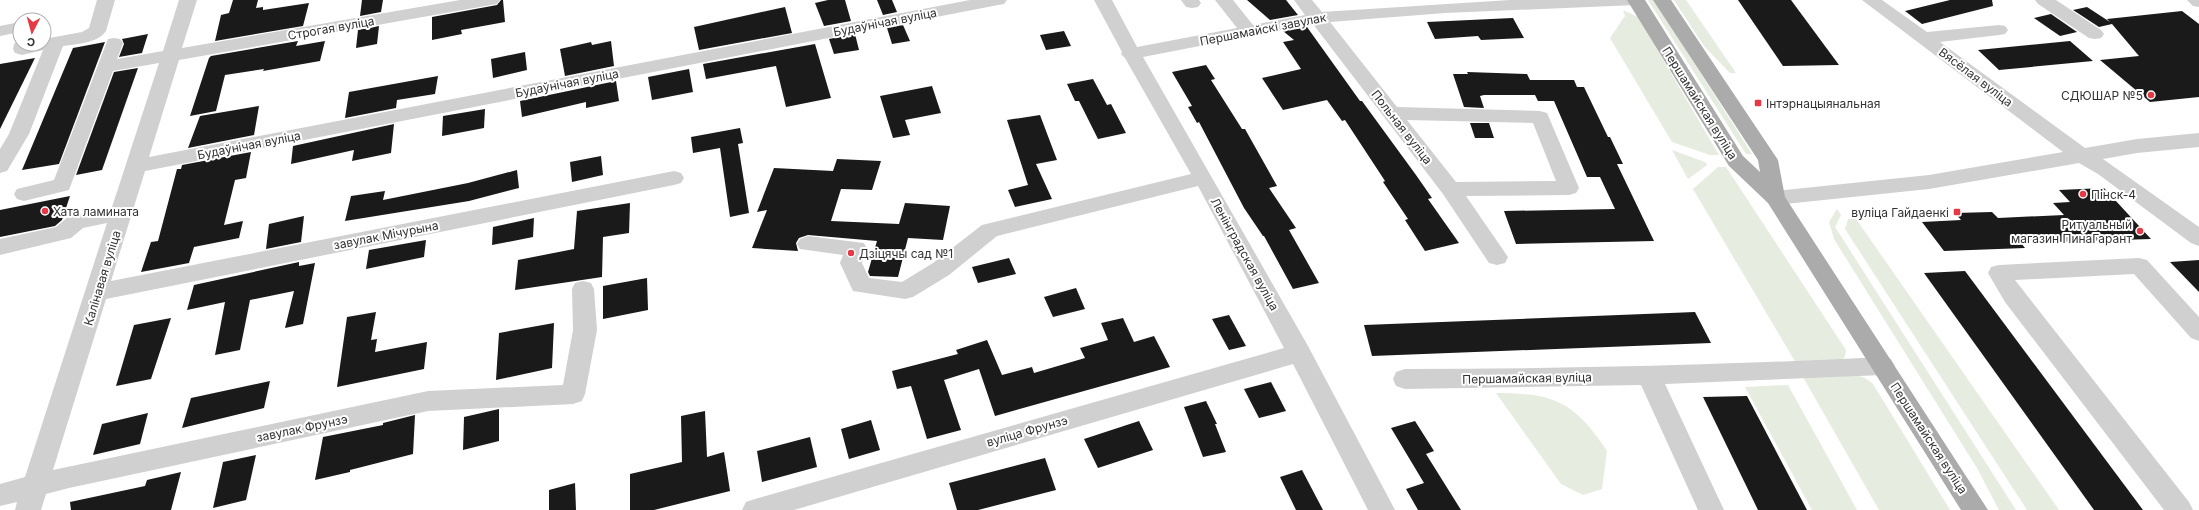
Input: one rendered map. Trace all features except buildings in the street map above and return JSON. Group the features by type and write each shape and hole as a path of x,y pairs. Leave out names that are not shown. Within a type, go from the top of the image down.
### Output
{"main road":[{"name":"Першамайская вуліца","path":"1636,0 1736,162 1775,198 1975,510"},
{"name":"Першамайская вуліца","path":"1662,0 1768,160 1775,198"}],"street":[{"path":"52,43 86,36 97,31 106,0"},
{"name":"Калінавая вуліца","path":"28,510 98,292 188,0"},
{"name":"Строгая вуліца","path":"105,67 491,0"},
{"name":"Будаўнічая вуліца","path":"136,166 998,0"},
{"name":"Ленінградская вуліца","path":"1103,0 1130,54 1203,178 1300,352 1382,510"},
{"path":"1224,0 1249,31"},
{"name":"Польная вуліца","path":"1303,0 1450,189 1497,256"},
{"name":"Першамайскі завулак","path":"1130,54 1317,18 1445,8 1636,0"},
{"name":"Вясёлая вуліца","path":"1871,0 2082,155 2105,169 2199,238"},
{"path":"2044,0 2095,34"},
{"path":"0,31 12,26"},
{"path":"1924,38 1999,30"},
{"path":"0,166 20,134 56,42"},
{"path":"24,194 62,185 114,43"},
{"path":"1390,113 1540,117 1569,188 1450,189"},
{"path":"1775,198 1929,182 2137,146 2199,140"},
{"name":"завулак Мічурына","path":"98,292 674,178"},
{"path":"808,244 856,249 851,263 861,285 904,290 941,269 990,230 1203,178"},
{"path":"0,247 63,233 76,222 122,213"},
{"path":"2180,510 2013,296 1999,273 2139,266 2199,332"},
{"name":"завулак Фрунзэ","path":"0,495 35,486 428,401 573,394 585,330 583,289"},
{"name":"вуліца Фрунзэ","path":"755,510 1300,352"},
{"name":"Першамайская вуліца","path":"1405,379 1494,379 1649,375 1882,366"},
{"path":"1649,375 1711,510"}],"shaded area":[{"path":"1648,0 1654,0 1752,154 1746,154"},
{"path":"1674,0 1686,0 1736,73 1730,73 1704,46"},
{"path":"1623,10 1638,17 1719,155 1710,155 1672,142 1610,38 1625,16"},
{"path":"1672,150 1705,162 1707,165 1688,179"},
{"path":"1718,167 1726,167 1846,350 1845,357 1841,360 1796,363 1693,189"},
{"path":"1837,209 1841,215 1835,227 2016,510 1999,510 1977,468 1834,239 1829,222"},
{"path":"1848,219 1856,219 2059,510 2027,510 1845,229"},
{"path":"1856,375 1865,378 1873,384 1950,510 1879,510 1803,377"},
{"path":"1788,385 1857,510 1812,510 1745,387"},
{"path":"1496,393 1516,393 1548,398 1573,411 1584,421 1607,451 1602,489 1583,495 1561,484"}],"place":[{"name":"СДЮШАР №5","path":"2151,95"},
{"name":"Інтэрнацыянальная","path":"1758,103"},
{"name":"Пінск-4","path":"2083,194"},
{"name":"Хата ламината","path":"45,211"},
{"name":"вуліца Гайдаенкі","path":"1957,212"},
{"name":"Ритуальный магазин ПинаГарант","path":"2140,231"},
{"name":"Дзіцячы сад №1","path":"851,253"}]}
